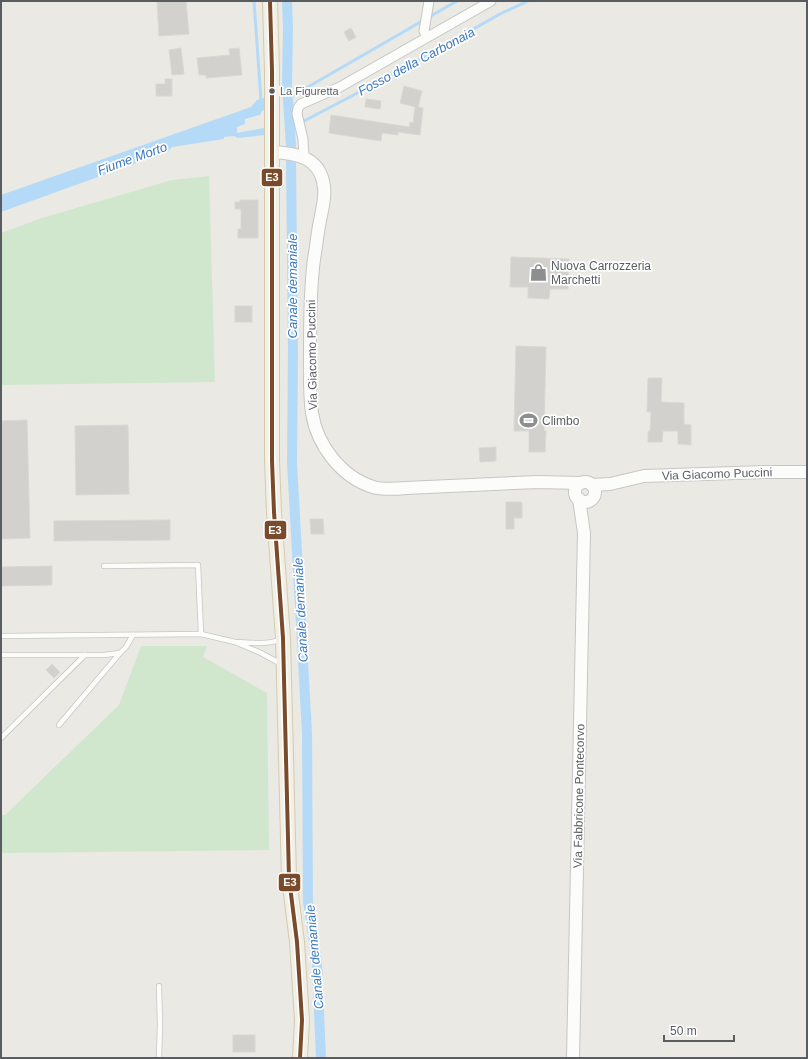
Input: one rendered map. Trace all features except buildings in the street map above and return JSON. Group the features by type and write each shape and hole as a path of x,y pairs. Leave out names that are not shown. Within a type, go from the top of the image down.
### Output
{"main road":[{"path":"270,1 274,148 272,461 283,638 288,863 290,891 298,950 302,1020 300,1058"}],"street":[{"path":"274,148 301,157 303,139 297,114 298,108 301,104 340,87 426,35 491,1"},
{"path":"426,35 424,31 429,3"},
{"name":"Via Giacomo Puccini","path":"301,157 313,164 319,171 324,186 324,198 311,285 310,383 312,413 321,441 329,454 350,475 368,485 379,488 550,482 590,491 644,476 807,472"},
{"path":"550,482 584,502 587,502 590,491 577,486 575,492 578,498"},
{"name":"Via Fabbricone Pontecorvo","path":"573,1058 584,533 590,491"},
{"name":"Via Fabbricone Pontecorvo","path":"578,498 584,533"}],"lane":[{"path":"104,566 198,564 201,634"},
{"path":"1,636 201,634 235,642 261,653 284,667"},
{"path":"59,726 126,647 133,635"},
{"path":"235,642 274,642 283,638"},
{"path":"1,655 104,655 120,653"},
{"path":"1,738 85,655"},
{"path":"159,986 159,1058"}],"green space":[{"path":"209,176 215,382 1,385 1,233 42,218 172,180"},
{"path":"141,646 207,646 203,657 267,693 269,850 1,853 1,815 5,815 119,705"}],"water":[{"name":"Fiume Morto","path":"264,98 265,110 262,111 260,115 245,119 245,124 237,127 237,133 264,128 264,135 238,138 234,136 224,137 224,139 172,147 167,152 1,212 1,195 251,107 257,100"}],"waterway":[{"path":"254,1 261,101"},
{"name":"Canale demaniale","path":"287,1 287,85 291,146"},
{"path":"429,17 457,1"},
{"name":"Fosso della Carbonaia","path":"304,121 388,77 500,14 528,1"},
{"path":"294,95 424,20"},
{"name":"Canale demaniale","path":"291,161 293,350 292,462 307,733 308,901 317,964 321,1058"}],"transit line":[{"name":"E3","path":"270,1 272,71 272,461 283,638 289,878 297,942 302,1020 300,1058"}],"place":[{"name":"La Figuretta","path":"272,91"},
{"name":"Nuova Carrozzeria Marchetti","path":"538,273"},
{"name":"Climbo","path":"529,421"}]}
